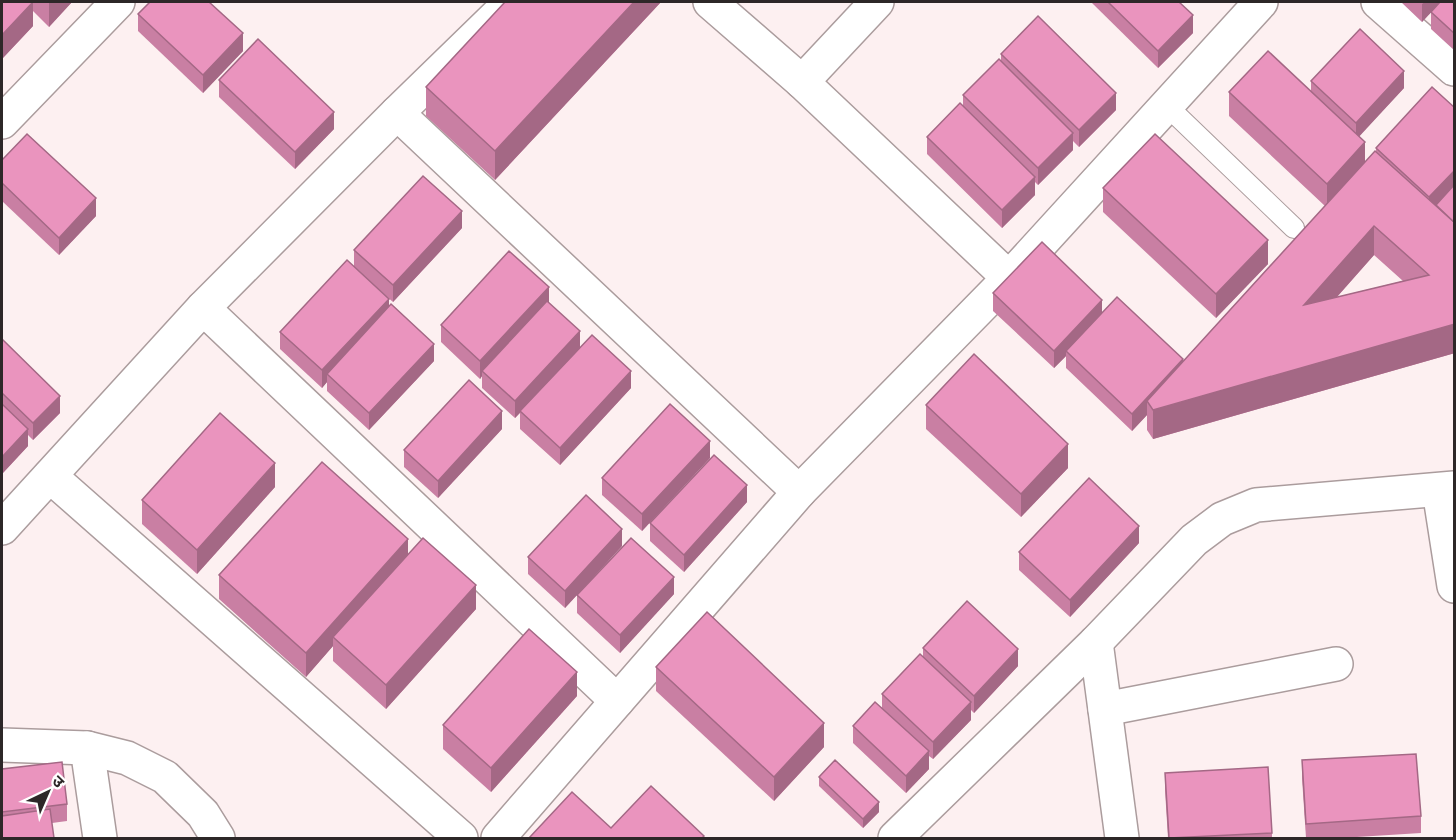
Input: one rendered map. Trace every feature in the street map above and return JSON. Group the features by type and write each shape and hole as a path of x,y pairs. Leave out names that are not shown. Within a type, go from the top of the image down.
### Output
{"street":[{"path":"2,122 118,2"},
{"path":"2,528 203,308 511,2"},
{"path":"710,2 802,82 1009,278"},
{"path":"802,82 877,2"},
{"path":"498,838 799,492 1009,278 1261,2"},
{"path":"1378,2 1455,69"},
{"path":"397,113 799,492"},
{"path":"203,308 617,701"},
{"path":"50,476 461,838"},
{"path":"896,838 1096,642 1194,540 1222,519 1256,505 1447,489 1455,586"},
{"path":"1096,642 1122,838"},
{"path":"1105,709 1336,664"},
{"path":"2,745 87,748 127,758 165,777 203,814 219,838"},
{"path":"87,748 100,838"}],"lane":[{"path":"1166,105 1294,228"}],"building":[{"path":"2,2 33,2 2,35"},
{"path":"150,2 209,2 243,33 203,75 138,14"},
{"path":"505,2 634,2 495,151 426,87"},
{"path":"1108,2 1179,2 1193,15 1158,51"},
{"path":"1440,2 1455,2 1455,34 1431,12"},
{"path":"1038,16 1116,93 1079,130 1001,54"},
{"path":"1360,29 1404,71 1356,123 1311,81"},
{"path":"258,39 334,112 295,152 219,80"},
{"path":"1268,51 1365,142 1327,184 1229,92"},
{"path":"999,59 1073,133 1038,168 963,95"},
{"path":"1432,87 1455,108 1455,170 1429,197 1376,148"},
{"path":"960,103 1035,177 1002,210 927,137"},
{"path":"27,134 96,198 59,238 2,183 2,160"},
{"path":"1155,134 1268,240 1216,294 1103,188"},
{"path":"1375,151 1455,223 1455,324 1153,410 1147,401","holes":["1374,226 1429,275 1304,305"]},
{"path":"423,176 462,211 393,285 354,250"},
{"path":"1455,184 1455,223 1436,205"},
{"path":"1042,242 1102,300 1054,351 993,293"},
{"path":"509,251 549,287 480,361 441,325"},
{"path":"347,260 389,299 322,370 280,332"},
{"path":"1117,297 1183,359 1132,414 1066,351"},
{"path":"547,301 580,331 515,401 482,371"},
{"path":"391,304 434,344 369,413 327,374"},
{"path":"592,335 631,371 560,448 520,411"},
{"path":"2,339 60,396 33,423 2,393"},
{"path":"974,354 1068,444 1021,494 926,405"},
{"path":"469,380 502,411 438,481 404,450"},
{"path":"2,404 28,429 2,457"},
{"path":"670,404 710,441 642,514 602,478"},
{"path":"220,413 275,463 197,550 142,500"},
{"path":"714,455 747,485 684,555 650,523"},
{"path":"322,462 408,539 306,653 219,575"},
{"path":"1089,478 1139,526 1070,600 1019,552"},
{"path":"586,495 622,529 565,591 528,557"},
{"path":"423,538 476,585 386,685 333,637"},
{"path":"631,538 674,577 620,635 577,595"},
{"path":"967,601 1018,649 974,696 923,648"},
{"path":"707,612 824,723 774,777 656,667"},
{"path":"529,629 577,672 491,768 443,725"},
{"path":"920,654 971,702 933,742 882,694"},
{"path":"875,702 929,751 906,776 853,726"},
{"path":"1416,754 1421,816 1306,824 1302,760"},
{"path":"835,760 879,802 863,819 819,777"},
{"path":"62,762 67,804 2,812 2,769"},
{"path":"1268,767 1272,833 1169,838 1165,773"},
{"path":"651,786 704,836 702,838 529,838 572,792 611,828"},
{"path":"50,809 54,838 2,838 2,816"}]}
